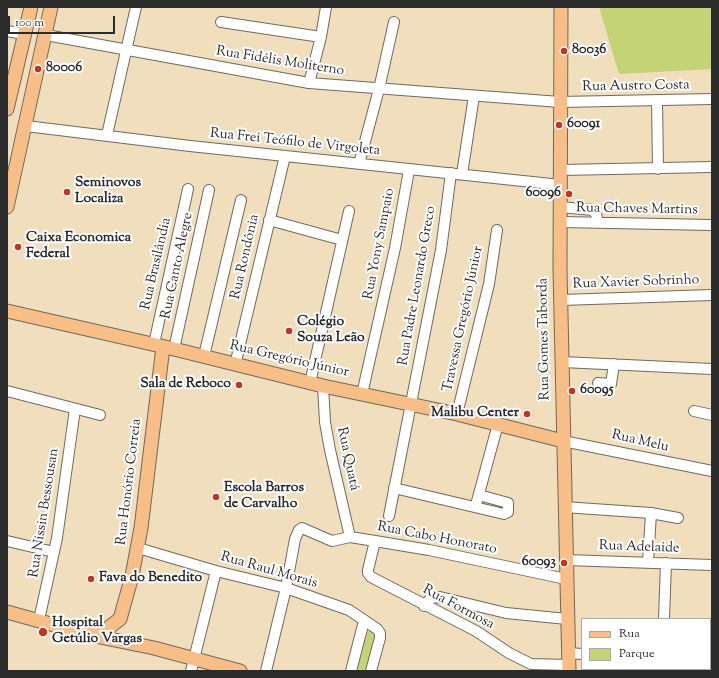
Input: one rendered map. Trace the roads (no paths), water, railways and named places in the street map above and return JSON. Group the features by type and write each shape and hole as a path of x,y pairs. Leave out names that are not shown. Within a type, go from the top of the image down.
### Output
{"main road":[{"path":"7,109 31,7"},
{"path":"7,207 52,7"},
{"name":"Rua Gomes Taborda","path":"561,7 561,300 564,508 569,663"},
{"name":"Rua Gregório Júnior","path":"7,311 204,356 235,365 317,384 457,414 563,441"},
{"name":"Rua Honório Correia","path":"127,643 121,635 120,619 138,548 164,347"},
{"path":"7,612 90,635 127,643 192,664 240,671"},
{"path":"90,635 109,629 120,619"}],"street":[{"path":"107,136 136,7"},
{"path":"309,83 321,37 326,7"},
{"path":"221,22 321,37"},
{"path":"359,164 380,89 394,22"},
{"path":"7,31 24,34"},
{"name":"Rua Fidélis Moliterno","path":"46,35 309,83 560,102"},
{"name":"Rua Padre Leonardo Greco","path":"389,516 441,250 474,96"},
{"path":"657,100 658,169"},
{"name":"Rua Austro Costa","path":"560,102 712,100"},
{"name":"Rua Frei Teófilo de Virgoleta","path":"26,126 409,170 457,173 561,185"},
{"name":"Rua Rondônia","path":"235,365 285,156"},
{"path":"560,170 712,167"},
{"name":"Rua Yony Sampaio","path":"362,394 395,248 409,170"},
{"name":"Rua Brasilândia","path":"164,347 188,189"},
{"name":"Rua Canto Alegre","path":"164,347 209,190"},
{"path":"204,356 241,200"},
{"path":"560,207 593,210 596,214 598,222"},
{"name":"Rua Quatá","path":"349,211 342,240 317,384 330,450 350,537"},
{"path":"269,220 342,240"},
{"name":"Rua Chaves Martins","path":"561,222 712,225"},
{"name":"Travessa Gregório Júnior","path":"457,414 489,284 497,230"},
{"name":"Rua Xavier Sobrinho","path":"561,300 712,295"},
{"path":"562,362 712,369"},
{"path":"598,383 611,384 614,364"},
{"path":"7,391 100,415"},
{"name":"Rua Nissin Bessousan","path":"39,620 54,552 75,409"},
{"path":"694,411 712,415"},
{"path":"476,506 498,424"},
{"name":"Rua Melu","path":"563,441 712,472"},
{"path":"394,488 476,506 504,514 508,512 508,503 478,495"},
{"path":"564,508 651,513 678,518"},
{"path":"648,562 651,513"},
{"name":"Rua Cabo Honorato","path":"286,588 295,539 299,530 305,528 330,541 350,537 375,541 429,550 566,579"},
{"path":"7,541 54,552"},
{"name":"Rua Formosa","path":"375,541 368,570 369,575 424,606 476,631 509,653 531,664 569,663 581,655"},
{"name":"Rua Raul Morais","path":"138,548 216,571 286,588 349,610 377,629 380,638 371,671"},
{"name":"Rua Adelaide","path":"566,560 712,565"},
{"path":"664,618 666,563"},
{"path":"192,664 216,571"},
{"path":"266,671 286,588"},
{"path":"424,606 431,598 440,597 517,614 567,619"},
{"path":"351,671 364,621"}],"place":[{"name":"80036","path":"564,51"},
{"name":"80006","path":"38,69"},
{"name":"60091","path":"559,125"},
{"name":"Seminovos Localiza","path":"67,192"},
{"name":"60096","path":"569,194"},
{"name":"Caixa Economica Federal","path":"18,247"},
{"name":"Colégio Souza Leão","path":"289,331"},
{"name":"Sala de Reboco","path":"239,385"},
{"name":"60095","path":"572,391"},
{"name":"Malibu Center","path":"527,414"},
{"name":"Escola Barros de Carvalho","path":"216,497"},
{"name":"60093","path":"564,563"},
{"name":"Fava do Benedito","path":"91,579"},
{"name":"Hospital Getúlio Vargas","path":"43,632"}]}
